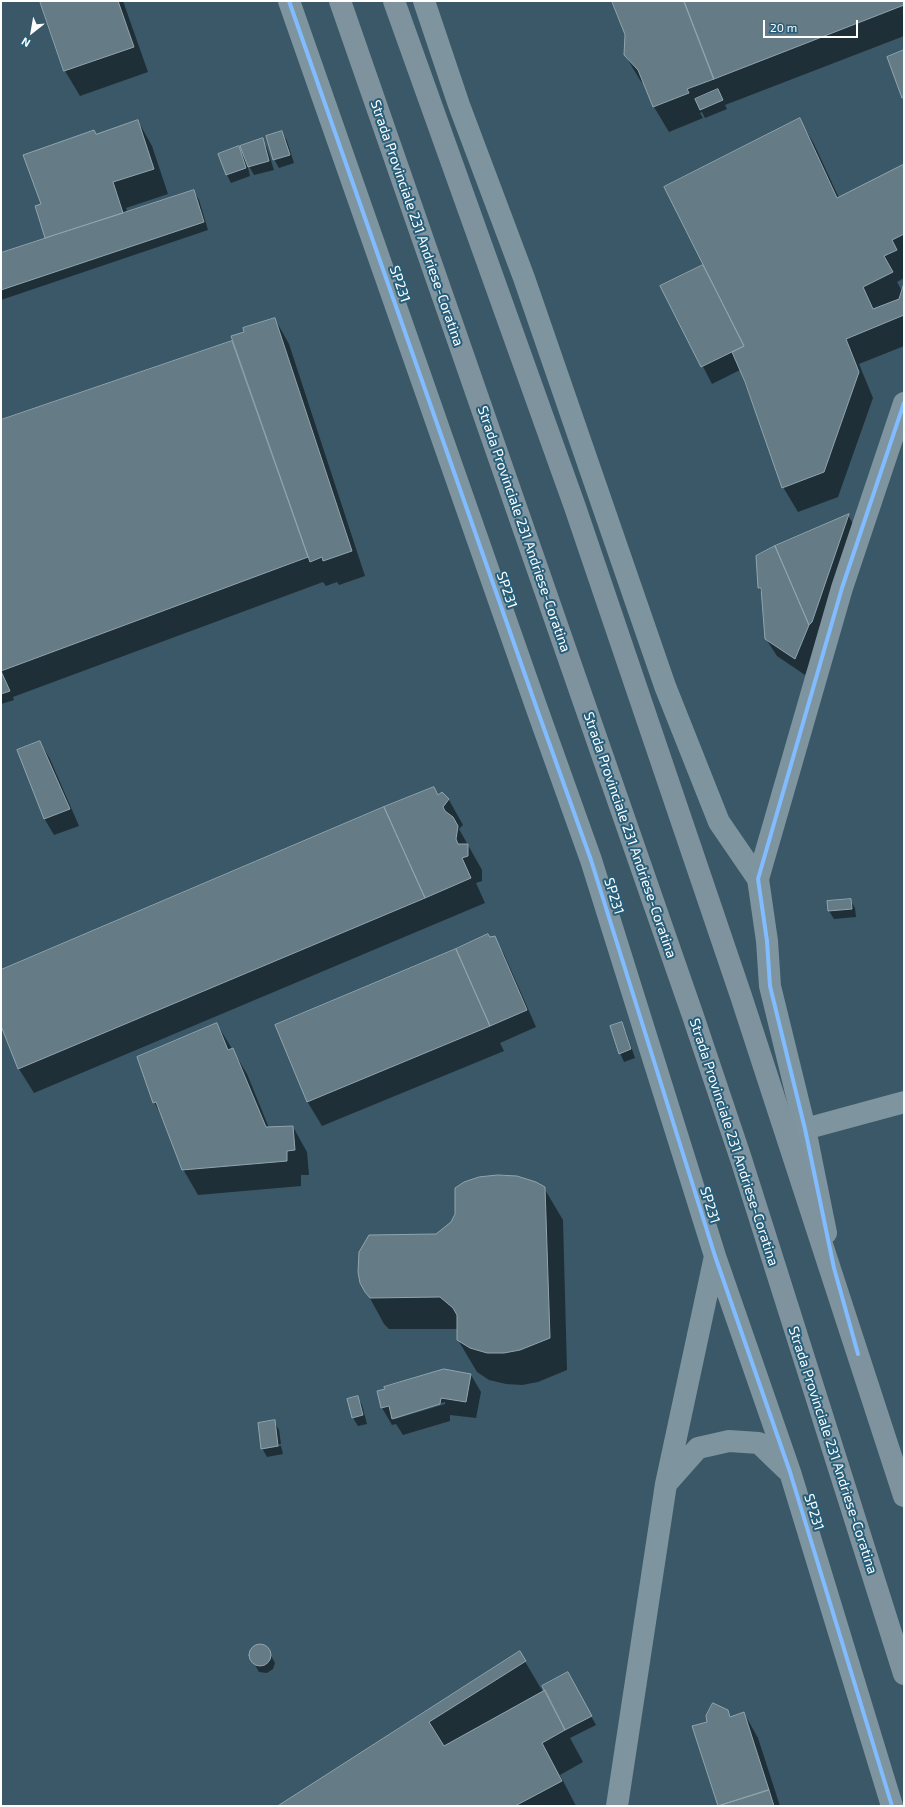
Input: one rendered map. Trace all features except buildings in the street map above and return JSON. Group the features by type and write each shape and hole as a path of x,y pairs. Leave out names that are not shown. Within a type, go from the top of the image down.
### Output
{"highway":[{"name":"Strada Provinciale 231 Andriese-Coratina","path":"340,1 698,1031 741,1159 904,1674"},
{"path":"394,1 578,514 738,988 904,1496"}],"street":[{"name":"SP231","path":"289,1 536,709 591,860 715,1256 790,1472 892,1806"},
{"path":"424,1 459,105 524,278 665,686 719,822 758,879"},
{"path":"858,1354 834,1268 805,1129 770,986 767,941 758,879 842,588 904,403"},
{"path":"805,1129 904,1102"},
{"path":"617,1806 666,1484 715,1256"},
{"path":"666,1484 698,1448 729,1441 759,1443 790,1472"}],"cycle path":[{"path":"289,1 591,860 715,1256 790,1472 892,1806"},
{"path":"858,1354 834,1268 805,1129 770,986 767,941 758,879 842,588 904,403"}]}
